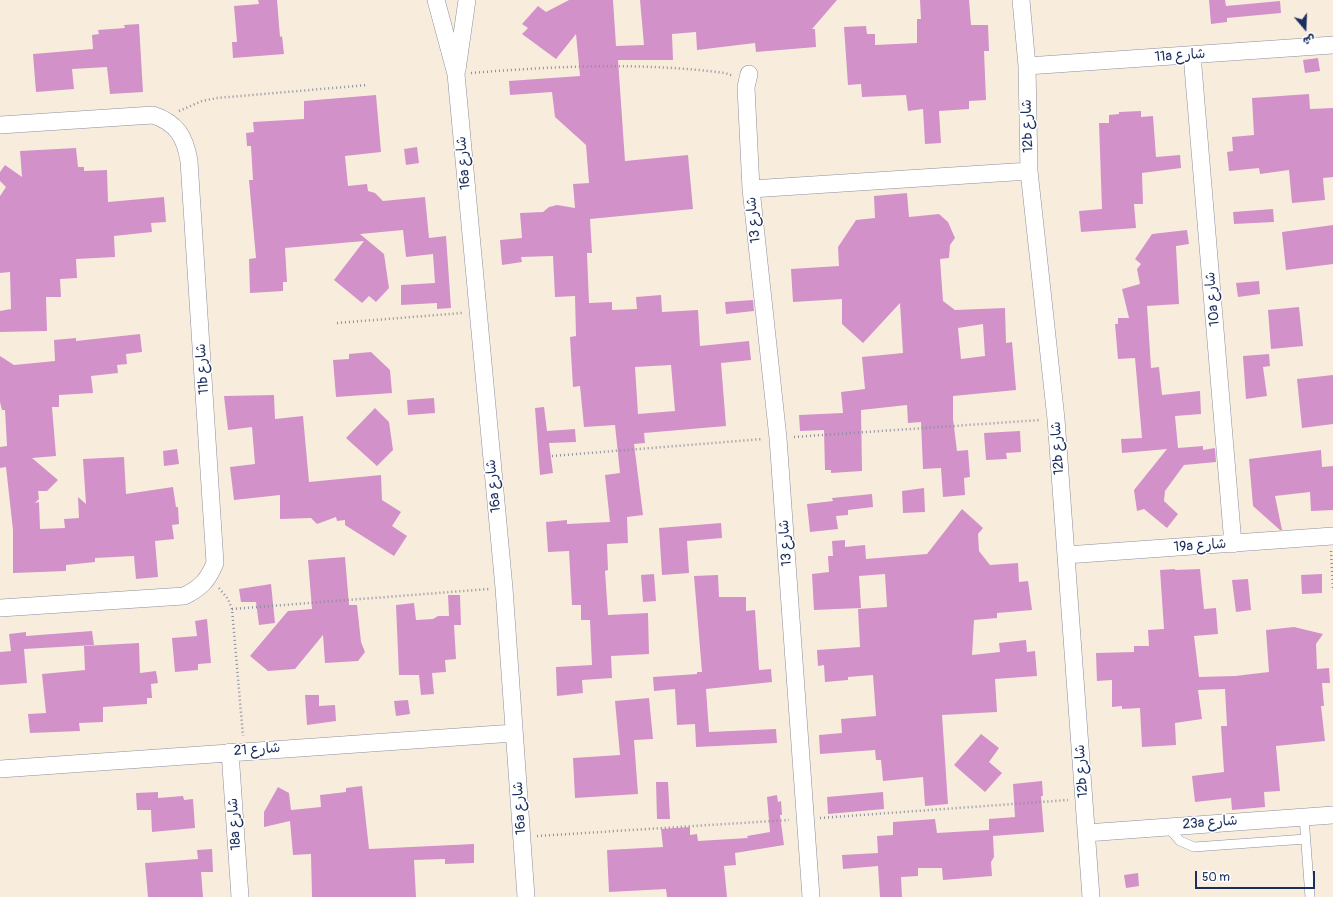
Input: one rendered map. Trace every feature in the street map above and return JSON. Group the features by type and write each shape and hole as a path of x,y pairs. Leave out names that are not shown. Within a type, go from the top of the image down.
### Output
{"street":[{"name":"16a شارع","path":"436,0 456,74 477,312 504,588 526,897"},
{"name":"16a شارع","path":"456,74 467,0"},
{"name":"12b شارع","path":"1021,0 1027,66 1030,172 1056,418 1091,897"},
{"name":"11a شارع","path":"1027,66 1333,45"},
{"name":"10a شارع","path":"1192,55 1233,544"},
{"name":"شارع 13","path":"747,80 751,189 778,438 811,897"},
{"path":"0,125 140,114 153,114 165,118"},
{"name":"11b شارع","path":"0,608 184,596 198,589 209,577 215,563 189,161 182,137 175,126 165,118"},
{"name":"شارع 13","path":"751,189 1030,172"},
{"name":"19a شارع","path":"1066,555 1331,537"},
{"name":"شارع 21","path":"0,769 237,751 514,733"},
{"name":"18a شارع","path":"237,751 240,897"},
{"name":"23a شارع","path":"1086,833 1333,815"}],"lane":[{"path":"1304,817 1310,897"},
{"path":"1167,826 1180,841 1194,847 1306,839"}],"path":[{"path":"456,74 514,69 612,65 659,67 726,73 747,80"},
{"path":"165,118 188,107 217,98 368,85"},
{"path":"337,323 477,312"},
{"path":"552,456 1056,418"},
{"path":"1331,537 1333,588"},
{"path":"209,577 228,599 232,609 237,751"},
{"path":"232,609 504,588"}],"building":[{"path":"258,0 277,0 280,37 282,36 284,54 233,58 232,42 237,42 234,6 259,4"},
{"path":"569,0 613,0 616,46 644,45 640,0 837,0 812,29 815,29 816,47 756,52 755,43 697,50 696,32 672,34 673,60 618,60 625,161 688,155 693,209 590,219 592,253 587,253 589,303 612,302 612,310 637,309 636,297 661,295 662,312 698,310 700,346 749,341 751,360 721,363 726,426 644,433 645,443 634,444 643,515 627,517 628,543 607,544 608,570 605,571 608,615 648,613 649,654 611,656 612,678 582,680 583,693 557,696 556,667 592,665 590,620 581,620 581,605 572,605 569,551 548,552 546,522 567,520 567,524 610,522 605,475 620,473 615,425 584,427 580,386 573,387 570,337 576,336 575,296 555,297 553,256 521,257 522,262 502,265 500,240 522,238 520,213 543,212 549,207 557,205 575,208 573,184 589,183 586,145 555,117 552,92 510,95 509,81 580,76 576,34 556,59 522,34 528,28 522,24 538,6 546,12","holes":["671,365 675,411 638,414 635,367"]},
{"path":"920,0 969,0 971,25 988,25 989,51 984,51 986,100 969,101 969,109 939,111 941,143 925,144 923,109 908,111 906,95 862,97 861,84 848,85 844,27 866,26 867,34 875,34 875,45 917,43 917,19 921,19"},
{"path":"1209,0 1225,0 1226,6 1280,1 1281,13 1227,18 1227,22 1211,24"},
{"path":"139,24 143,92 110,94 107,67 72,69 74,89 36,92 33,54 93,49 92,35 99,34 98,30 125,28 124,25"},
{"path":"1318,58 1320,71 1305,73 1303,60"},
{"path":"1309,94 1310,109 1333,108 1333,177 1323,178 1325,200 1292,203 1289,170 1260,174 1259,168 1229,171 1227,152 1233,151 1232,137 1254,135 1252,98"},
{"path":"376,95 381,152 345,156 348,186 367,184 368,191 375,193 383,201 425,197 429,238 446,236 451,308 437,309 437,303 401,305 401,285 435,283 433,254 406,257 403,230 360,234 384,254 389,288 376,302 369,296 362,303 334,280 364,241 285,248 287,282 283,282 283,291 250,293 249,259 256,258 249,180 253,180 251,146 247,146 246,133 254,132 253,122 304,119 304,101"},
{"path":"1141,111 1141,117 1153,116 1156,157 1180,155 1181,168 1142,173 1143,204 1134,204 1136,228 1081,232 1079,211 1102,209 1099,123 1109,123 1109,115 1119,114 1119,112"},
{"path":"417,147 419,163 406,165 404,149"},
{"path":"76,148 78,167 84,167 84,171 107,170 108,202 164,197 166,222 151,223 152,232 114,236 115,257 76,259 77,278 60,279 61,297 46,297 47,331 0,332 0,311 11,309 10,272 0,273 0,196 6,187 0,181 0,172 5,165 22,177 20,151"},
{"path":"907,193 909,217 939,214 948,222 955,238 950,245 949,258 940,259 943,301 955,310 1005,308 1006,343 1012,342 1016,390 953,396 953,419 957,451 968,450 970,477 964,478 965,495 943,497 941,468 923,469 921,422 908,423 907,405 861,410 862,471 831,473 831,470 825,470 824,430 800,431 799,415 843,413 841,392 865,389 862,357 903,353 900,303 863,343 842,324 842,299 793,302 791,269 839,266 838,247 856,220 875,218 874,196","holes":["983,324 985,356 961,359 958,328"]},
{"path":"1273,209 1274,222 1234,224 1233,212"},
{"path":"1333,225 1333,264 1286,270 1282,232"},
{"path":"1187,230 1189,244 1176,246 1179,304 1147,306 1151,368 1159,367 1162,395 1200,391 1201,414 1175,416 1178,448 1203,446 1203,450 1215,448 1216,462 1184,465 1165,491 1164,501 1178,514 1167,528 1144,509 1137,511 1134,490 1167,449 1122,453 1121,439 1142,438 1135,358 1118,359 1115,324 1118,324 1118,318 1129,318 1122,289 1140,284 1137,269 1141,264 1135,259 1152,234"},
{"path":"1259,281 1260,294 1238,297 1236,283"},
{"path":"753,300 754,311 726,314 725,302"},
{"path":"1299,307 1303,346 1271,349 1268,310"},
{"path":"140,334 142,352 126,354 127,364 117,365 118,373 91,376 93,393 59,395 59,407 52,407 56,456 32,458 58,480 47,491 38,491 39,499 35,503 39,502 40,529 65,528 64,519 79,518 78,497 86,504 83,459 124,457 126,494 173,487 176,507 178,507 179,524 172,525 174,539 155,541 158,577 136,579 134,556 95,558 95,562 66,565 66,571 13,573 13,530 6,467 0,468 0,447 7,446 5,410 2,410 0,402 0,356 14,365 55,361 54,340 76,338 76,341"},
{"path":"371,352 390,370 392,393 336,397 333,360 349,359 349,354"},
{"path":"1269,354 1270,366 1263,367 1267,396 1246,399 1243,356"},
{"path":"1333,375 1333,424 1302,428 1297,379"},
{"path":"274,395 275,419 303,416 309,482 381,475 382,500 401,512 392,526 407,536 394,556 345,525 345,520 337,521 336,517 317,524 311,518 280,519 280,495 234,500 230,467 255,464 252,427 228,430 224,396"},
{"path":"434,398 435,413 408,415 407,400"},
{"path":"544,407 547,431 575,429 576,442 549,443 553,473 540,475 535,408"},
{"path":"375,408 389,422 393,450 377,466 346,438"},
{"path":"1020,431 1021,452 1006,453 1007,459 986,460 984,433"},
{"path":"177,449 179,464 164,466 163,451"},
{"path":"1321,450 1322,467 1333,466 1333,510 1311,511 1310,492 1275,496 1282,530 1280,530 1253,506 1249,459"},
{"path":"924,488 925,512 903,513 902,491"},
{"path":"872,494 873,507 848,510 848,515 836,516 838,529 810,532 807,504 833,501 832,498"},
{"path":"962,509 983,528 978,534 979,551 990,565 1018,563 1019,582 1028,581 1032,610 997,613 997,618 974,620 972,655 1000,652 999,643 1026,640 1027,652 1035,651 1037,676 995,679 997,712 942,715 948,804 925,806 923,777 883,781 881,760 876,760 875,750 820,754 819,735 842,733 841,719 876,716 873,675 848,677 848,680 825,682 824,665 818,666 817,650 860,647 858,609 887,607 885,574 859,576 861,608 814,610 812,574 829,572 828,556 833,556 832,541 845,540 845,547 865,545 866,559 927,554"},
{"path":"721,523 722,538 687,541 689,573 662,575 659,528"},
{"path":"345,557 349,605 357,605 361,642 365,652 358,661 325,663 323,635 295,669 268,671 250,656 288,611 312,609 308,560"},
{"path":"1200,569 1204,609 1216,608 1218,634 1194,636 1199,677 1235,676 1269,672 1266,630 1294,627 1323,634 1316,644 1317,669 1329,668 1330,683 1322,683 1324,706 1321,706 1325,741 1276,746 1280,791 1264,792 1265,807 1232,810 1231,798 1195,802 1192,776 1224,772 1221,726 1227,726 1225,689 1198,690 1202,719 1175,723 1176,745 1142,747 1140,708 1122,709 1122,706 1112,707 1112,680 1097,681 1096,653 1134,652 1134,646 1149,646 1148,630 1164,629 1160,570"},
{"path":"654,574 656,601 643,602 641,575"},
{"path":"1322,574 1322,593 1302,594 1301,575"},
{"path":"718,575 719,597 746,597 746,611 755,610 759,670 771,669 772,682 706,689 709,732 776,729 777,743 696,747 695,724 677,725 675,689 654,691 653,677 697,674 697,672 702,672 694,576"},
{"path":"1248,579 1251,610 1236,612 1232,580"},
{"path":"271,584 275,623 259,625 256,602 241,602 239,589"},
{"path":"448,595 460,595 461,625 454,625 456,659 445,660 446,672 432,673 434,694 421,695 419,675 399,675 396,605 414,603 416,620 433,619 438,616 449,616"},
{"path":"207,619 211,663 198,664 198,670 175,672 172,638 197,636 195,621"},
{"path":"92,631 94,645 24,649 27,683 0,685 0,652 11,651 9,634 26,632 26,636"},
{"path":"139,643 140,673 156,671 158,683 151,684 152,698 147,698 147,704 103,707 103,722 79,723 80,731 30,733 28,714 46,713 42,674 85,670 84,646"},
{"path":"305,695 319,695 319,706 335,705 336,721 307,725"},
{"path":"649,698 653,739 634,740 638,794 575,798 573,758 620,755 615,701"},
{"path":"408,700 410,714 396,716 394,701"},
{"path":"981,734 999,748 989,762 1002,773 985,792 954,765"},
{"path":"1042,781 1043,796 1041,796 1044,832 993,836 994,857 991,862 992,876 943,880 942,868 918,868 918,876 901,877 902,897 880,897 878,866 843,869 842,855 878,853 877,836 893,835 893,822 935,819 937,833 989,830 989,819 1015,817 1013,784"},
{"path":"656,782 668,782 670,819 657,819"},
{"path":"362,786 369,849 474,844 474,863 445,864 445,859 414,860 416,897 312,897 311,854 293,855 290,821 264,827 264,812 278,787 289,793 291,810 321,807 320,795 346,792 346,788"},
{"path":"158,792 158,798 183,796 184,800 193,799 195,828 152,832 151,810 137,810 136,793"},
{"path":"883,792 884,809 828,814 827,797"},
{"path":"777,795 778,802 781,801 782,815 780,815 784,845 735,853 736,865 724,866 727,897 667,897 666,889 609,892 607,850 663,847 661,829 690,827 690,835 697,834 698,841 748,838 747,836 770,832 767,797"},
{"path":"212,849 213,872 201,872 203,897 148,897 145,863 198,859 197,850"},
{"path":"1138,873 1139,886 1126,888 1124,875"}]}
